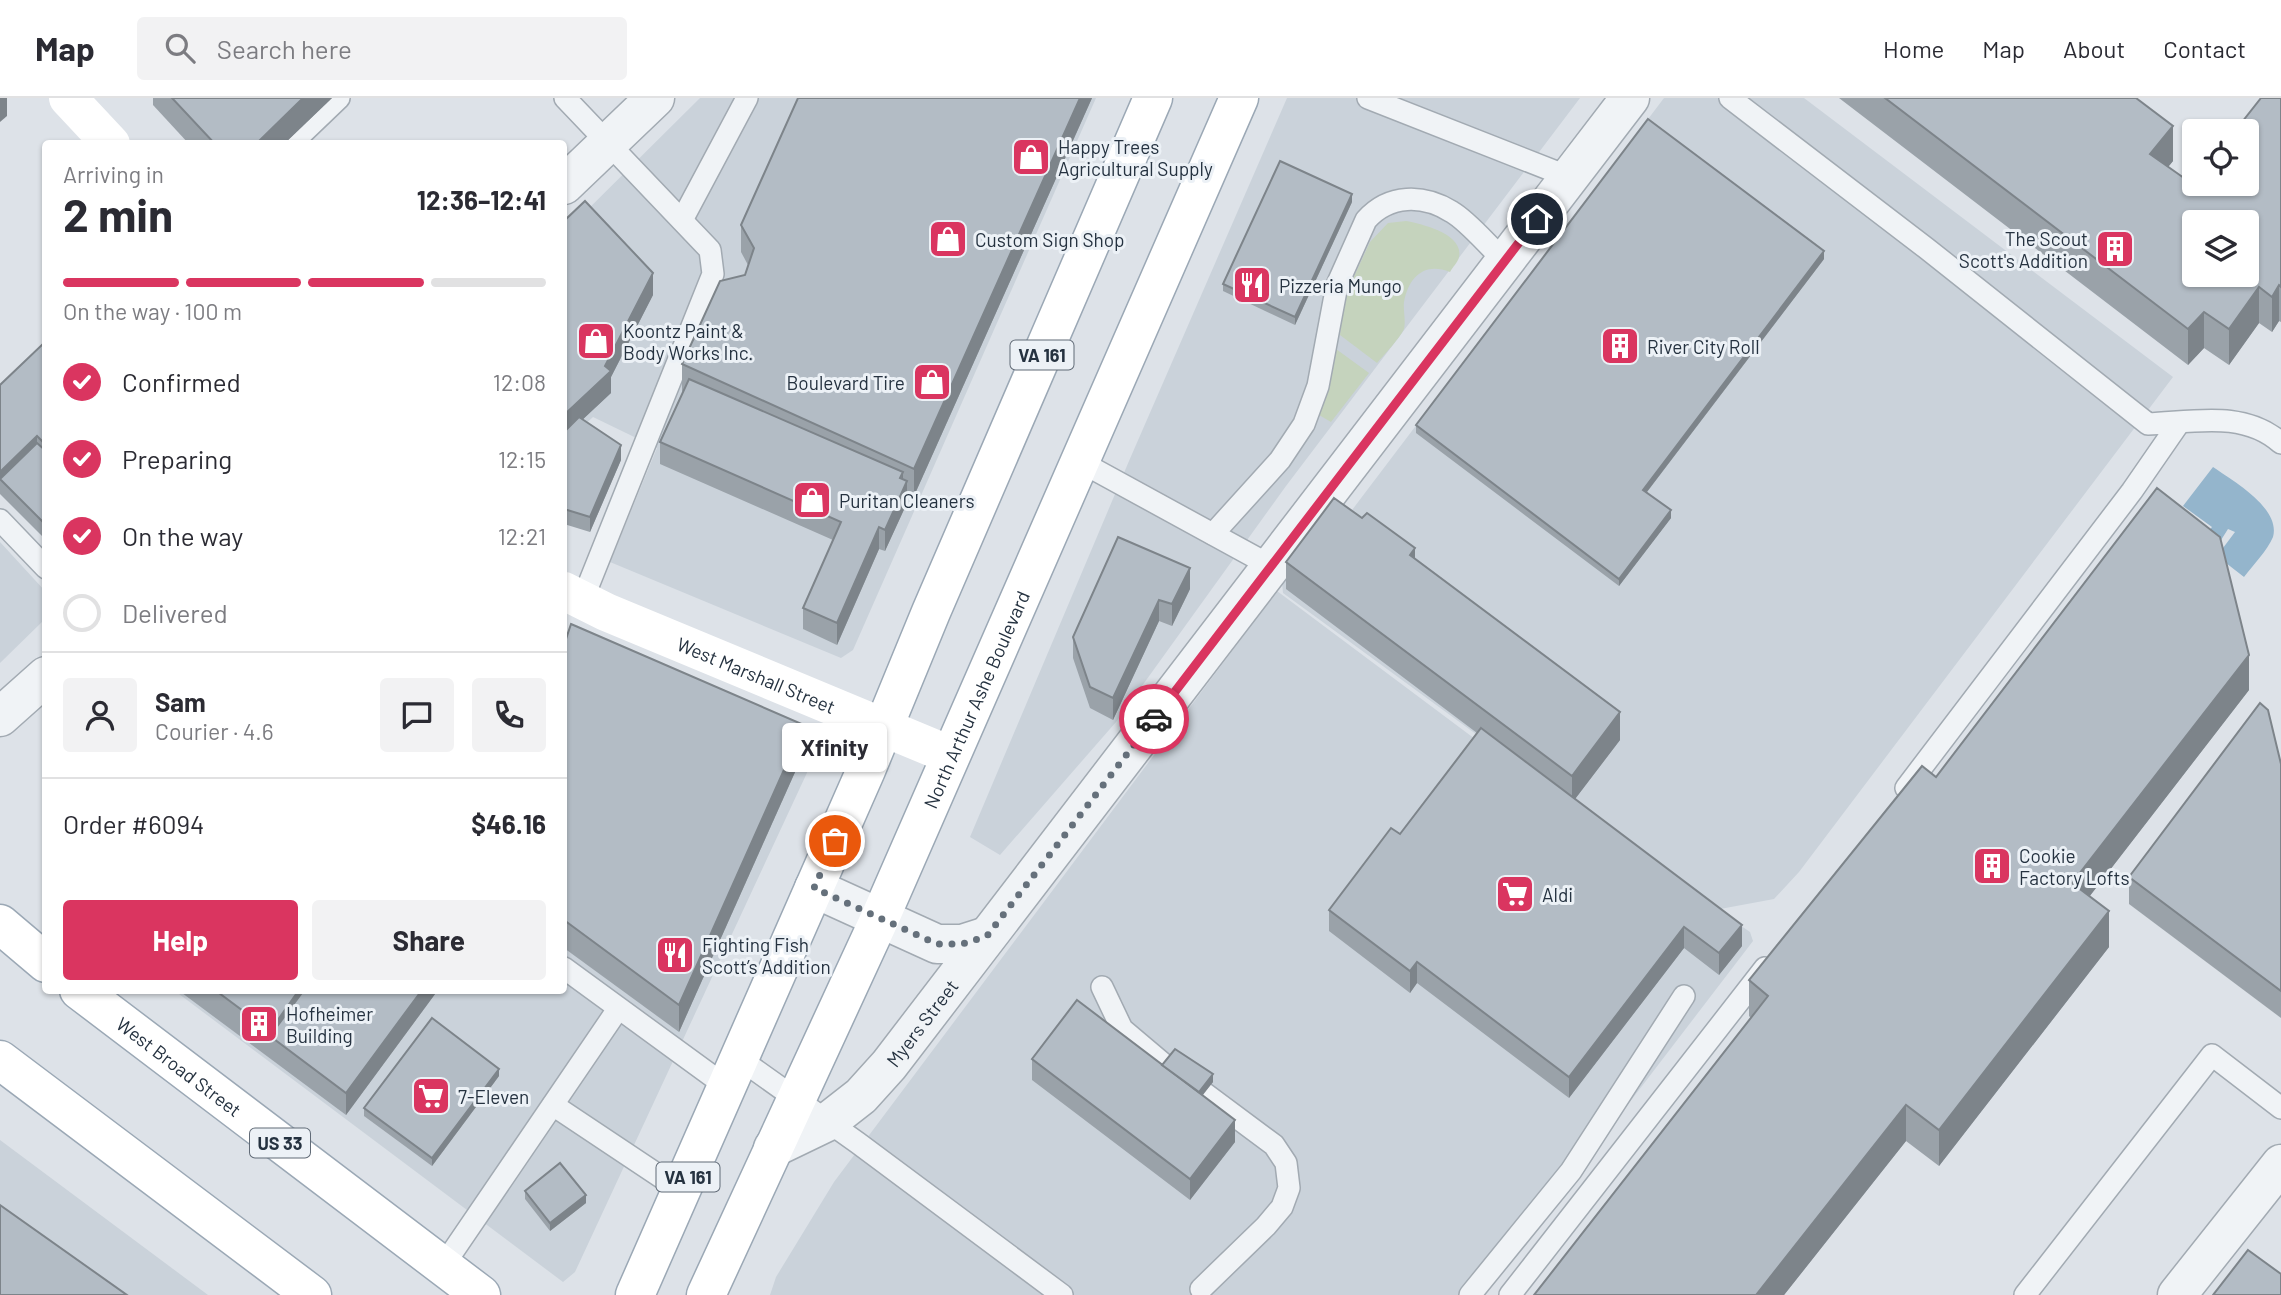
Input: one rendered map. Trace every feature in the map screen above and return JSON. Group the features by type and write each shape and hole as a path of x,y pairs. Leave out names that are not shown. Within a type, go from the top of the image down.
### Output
{"main road":[{"path":"68,98 107,140"},
{"name":"VA 161","path":"635,1295 884,727 1153,98"},
{"name":"North Arthur Ashe Boulevard","path":"706,1295 880,918 1239,98"},
{"name":"West Marshall Street","path":"573,596 950,755"},
{"path":"0,924 42,960"},
{"name":"West Broad Street","path":"84,994 481,1295"},
{"path":"0,1060 312,1295"}],"street":[{"path":"567,182 655,98"},
{"name":"Myers Street","path":"773,1148 829,1121 861,1096 889,1065 1630,98"},
{"path":"0,717 42,680"},
{"path":"814,888 937,944 962,944 987,936"},
{"path":"2177,1295 2281,1164"}],"lane":[{"path":"295,140 339,98"},
{"path":"565,98 710,250 713,274 573,596"},
{"path":"682,220 747,98"},
{"path":"1368,98 1569,177"},
{"path":"1730,98 1926,248 2148,424 2233,420 2267,431 2281,443"},
{"path":"1213,534 1280,460 1304,424 1318,386 1337,285 1366,220 1373,212 1384,204 1402,199 1421,200 1438,205 1454,213 1504,261"},
{"path":"1892,806 2132,491 2179,423"},
{"path":"1079,461 1271,566"},
{"path":"0,520 42,564"},
{"path":"1510,1295 1782,947"},
{"path":"567,970 618,1009 734,1073 796,1099 1062,1295"},
{"path":"1102,987 1122,1029 1167,1067"},
{"path":"1470,1295 1571,1171 1684,996"},
{"path":"443,1266 618,1009"},
{"path":"2025,1295 2212,1055 2281,1108"},
{"path":"1201,1289 1266,1226 1282,1207 1289,1188 1286,1163 1274,1145 1204,1093"},
{"path":"553,1105 682,1191"}],"shaded area":[{"path":"700,98 1096,98 853,650 841,658 610,562 657,448 593,417 567,441 567,230"},
{"path":"1287,98 1580,98 1286,486 1116,722 1000,855 970,837 1129,461"},
{"path":"1664,98 1804,98 2173,377 1799,872 1774,899 1720,909 1283,593 1282,582 1346,518"},
{"path":"0,542 42,588 42,622 0,663"},
{"path":"1277,591 1554,798 1750,932 1753,941 1616,1120 1464,1295 770,1295 776,1277 834,1182"},
{"path":"567,645 616,659 812,744 812,762 575,1272 563,1282 179,994 567,994"},
{"path":"0,1140 208,1295 0,1295"}],"green space":[{"path":"1406,221 1449,236 1459,249 1459,257 1450,272 1441,269 1426,270 1414,278 1404,302 1404,329 1377,363 1340,335 1344,298 1370,242 1388,223"},
{"path":"1336,349 1369,373 1331,422 1319,415"}],"water":[{"path":"2213,467 2253,496 2270,516 2274,526 2273,537 2264,553 2244,577 2217,556 2235,532 2228,529 2216,548 2203,538 2212,527 2183,506"}],"building":[{"path":"172,98 303,98 260,140 211,140"},
{"path":"798,98 1080,98 914,469 682,364 720,281 745,275 754,248 741,225"},
{"name":"The Scout Scott's Addition","path":"1885,98 2136,98 2173,126 2150,154 2182,177 2182,196 2259,196 2259,119 2244,119 2261,98 2281,98 2281,287 2279,285 2272,297 2259,287 2229,329 2204,312 2188,329"},
{"name":"River City Roll","path":"1648,119 1824,251 1643,490 1671,510 1619,579 1416,425"},
{"path":"1280,161 1352,194 1295,317 1223,284"},
{"name":"Koontz Paint & Body Works Inc.","path":"585,201 653,273 605,366 611,371 567,412 567,218"},
{"path":"42,345 42,441 37,436 0,472 0,385"},
{"path":"689,379 903,472 900,478 907,481 885,530 879,527 837,623 803,608 841,522 660,442"},
{"path":"579,417 621,445 590,517 567,510 567,429"},
{"path":"37,443 42,447 42,521 0,479"},
{"name":"Cookie Factory Lofts","path":"2157,488 2220,537 2249,655 2072,883 2109,911 1939,1130 1906,1105 1756,1295 1534,1295 1768,996 1749,980 1922,766 1936,777"},
{"path":"1334,498 1362,518 1367,513 1415,548 1410,555 1620,712 1572,776 1286,562"},
{"path":"1118,537 1190,568 1172,604 1159,600 1113,698 1090,687 1073,637"},
{"path":"571,624 804,725 679,1005 567,922 567,636"},
{"path":"2260,703 2268,710 2281,764 2281,991 2129,877"},
{"name":"Aldi","path":"1481,728 1742,925 1719,953 1684,927 1569,1077 1417,962 1410,971 1329,910 1391,828 1400,834"},
{"path":"220,994 296,994 270,1031"},
{"path":"301,994 419,994 346,1093 270,1036"},
{"path":"1077,1000 1235,1120 1190,1179 1032,1059"},
{"name":"7-Eleven","path":"432,1018 499,1069 432,1158 364,1108"},
{"path":"1175,1049 1213,1074 1199,1092 1162,1065"},
{"path":"560,1163 586,1195 550,1223 525,1191"},
{"path":"0,1205 127,1295 0,1295"},
{"path":"2248,1250 2281,1274 2281,1295 2213,1295"}],"way so far":[{"path":"835,841 814,888 937,944 962,944 987,936 1154,719"}],"place":[{"name":"Happy Trees Agricultural Supply","path":"1031,157"},
{"name":"Custom Sign Shop","path":"948,239"},
{"name":"The Scout Scott's Addition","path":"2115,249"},
{"name":"Pizzeria Mungo","path":"1252,285"},
{"name":"Koontz Paint & Body Works Inc.","path":"596,341"},
{"name":"River City Roll","path":"1620,346"},
{"name":"Boulevard Tire","path":"932,382"},
{"name":"Puritan Cleaners","path":"812,500"},
{"name":"Xfinity","path":"835,841"},
{"name":"Cookie Factory Lofts","path":"1992,866"},
{"name":"Aldi","path":"1515,894"},
{"name":"Fighting Fish Scott’s Addition","path":"675,955"},
{"name":"Hofheimer Building","path":"259,1024"},
{"name":"7-Eleven","path":"431,1096"}],"route":[{"path":"1154,719 1537,219"}]}
